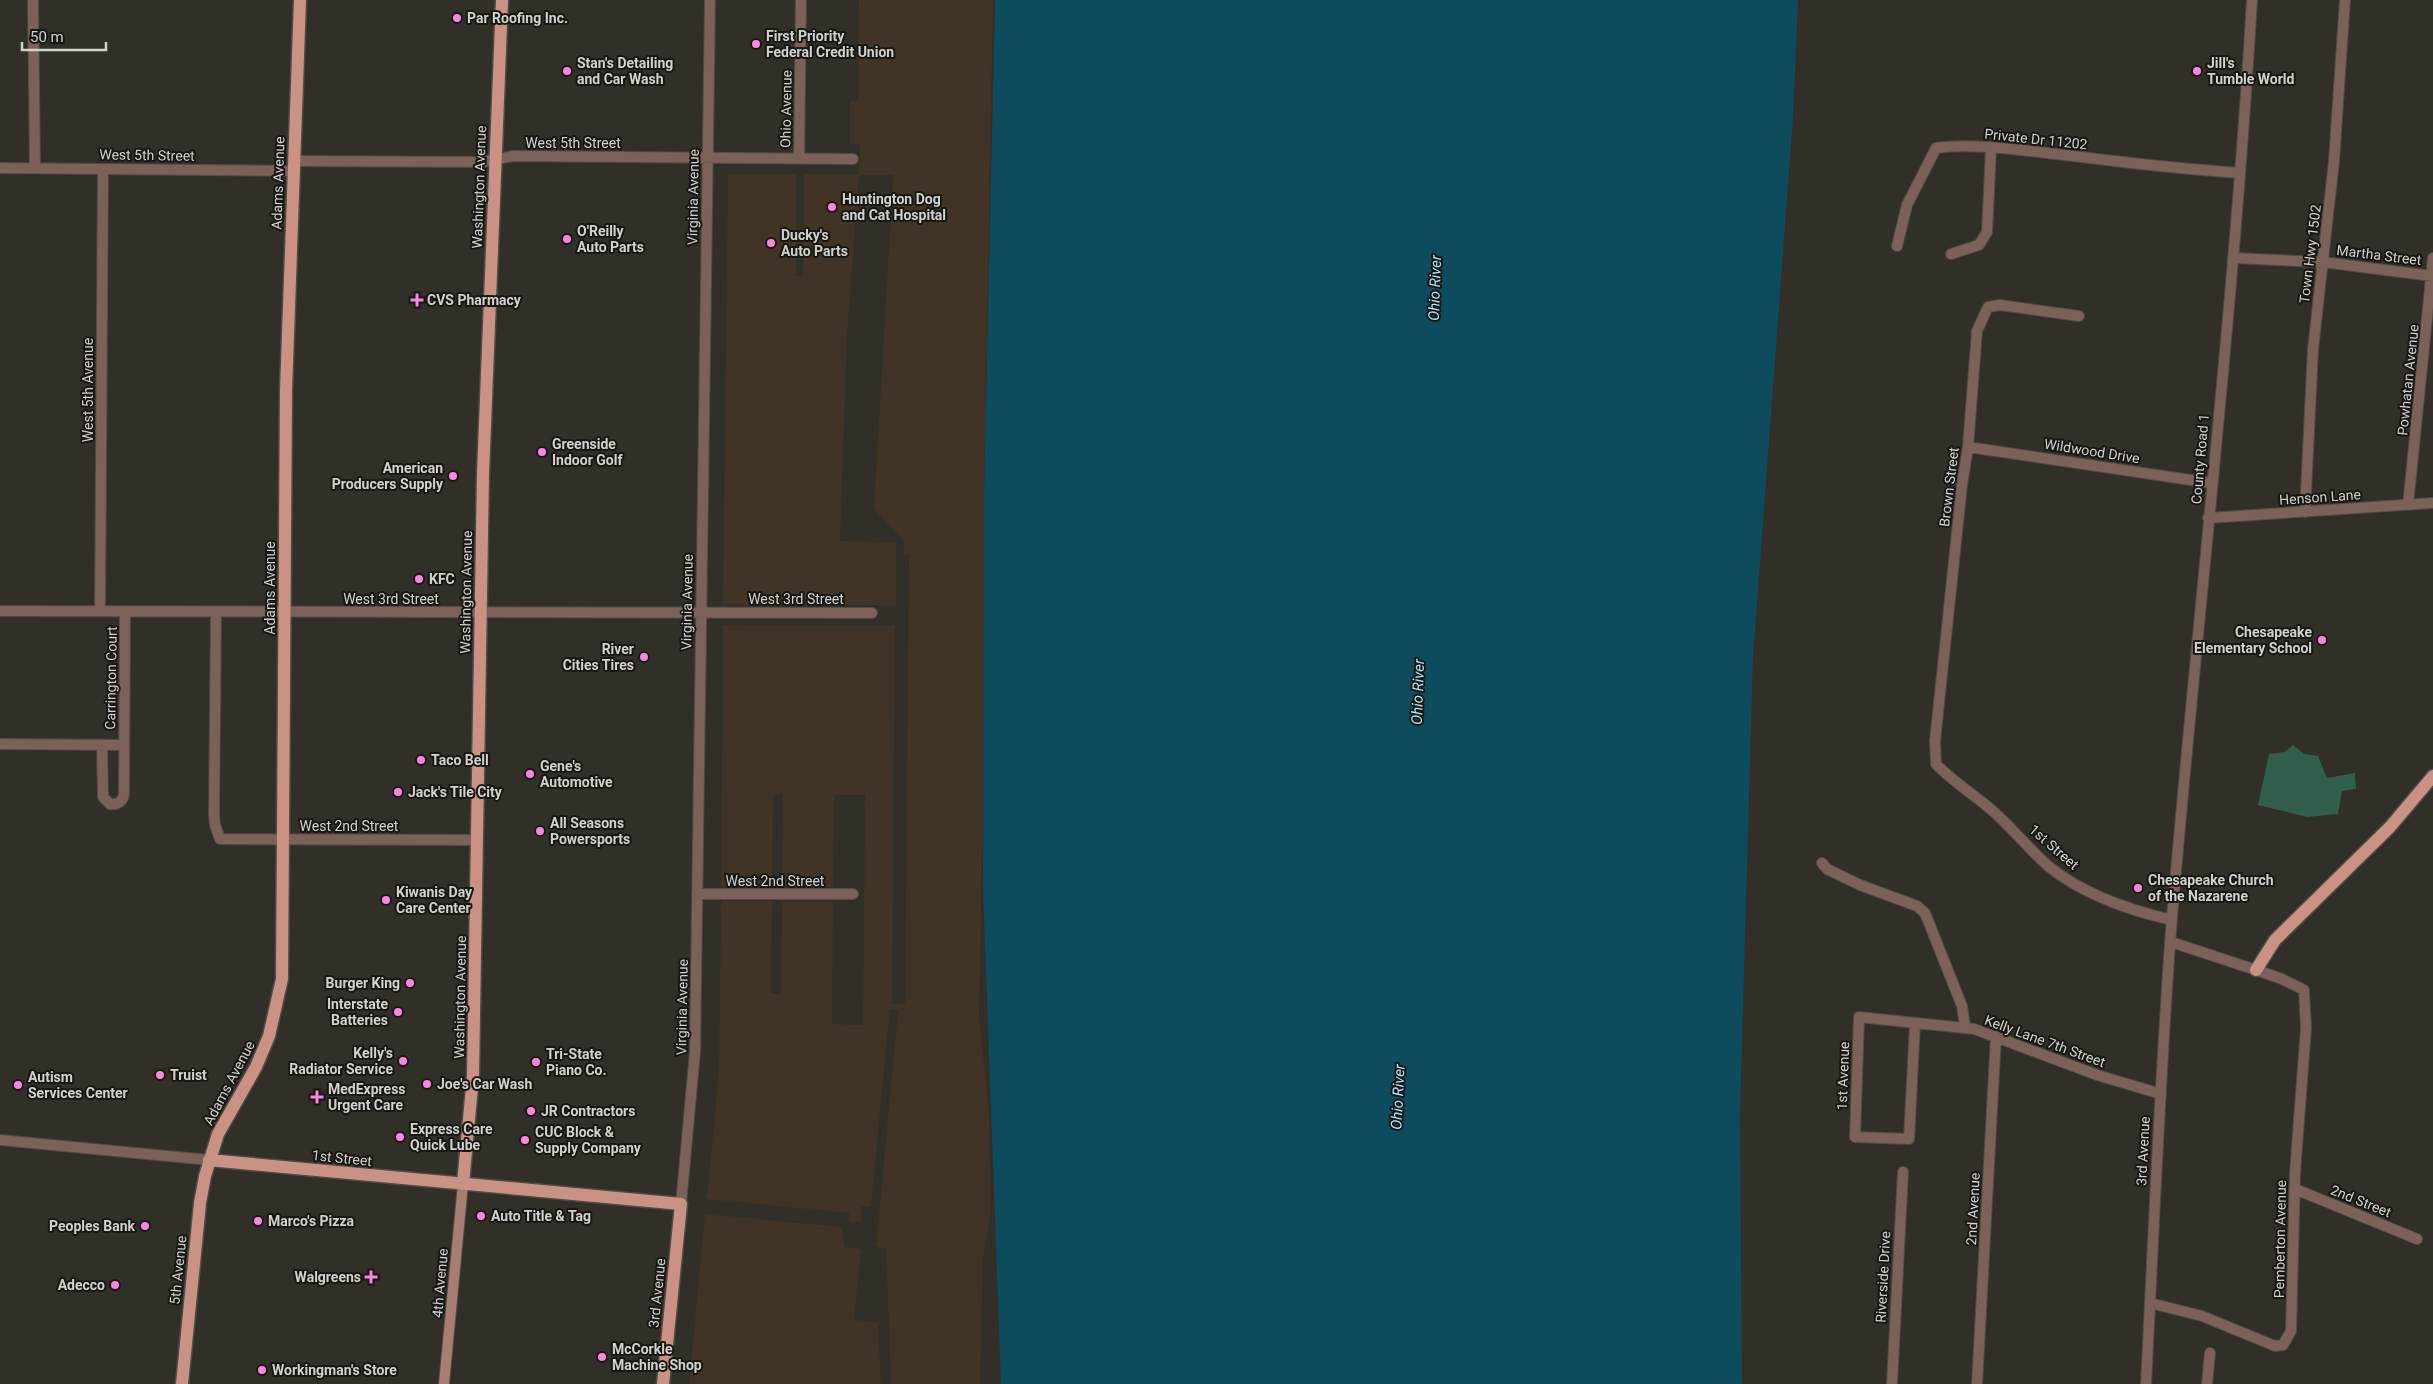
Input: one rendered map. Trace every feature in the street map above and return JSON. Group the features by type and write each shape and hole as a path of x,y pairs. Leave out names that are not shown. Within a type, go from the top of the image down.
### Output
{"main road":[{"name":"Adams Avenue","path":"209,1160 225,1120 263,1051 278,1002 283,955 286,391 300,0"},
{"name":"Washington Avenue","path":"463,1184 474,1076 480,611 502,0"},
{"path":"2256,970 2275,940 2390,826 2433,776"},
{"name":"1st Street","path":"209,1160 681,1204"},
{"name":"5th Avenue","path":"182,1384 200,1203 209,1160"},
{"name":"4th Avenue","path":"444,1384 463,1184"},
{"name":"3rd Avenue","path":"663,1384 681,1204"}],"street":[{"path":"33,0 35,168"},
{"name":"Virginia Avenue","path":"681,1204 694,1074 710,0"},
{"name":"Ohio Avenue","path":"799,158 801,0"},
{"name":"County Road 1","path":"2172,920 2233,258 2252,0"},
{"name":"Town Hwy 1502","path":"2305,512 2313,349 2334,161 2345,0"},
{"name":"Private Dr 11202","path":"1897,246 1907,205 1936,148 1952,145 2240,174"},
{"path":"1952,254 1979,245 1987,232 1991,149"},
{"name":"West 5th Street","path":"0,168 103,169 482,162 513,156 853,159"},
{"name":"West 5th Avenue","path":"100,611 103,169"},
{"name":"Martha Street","path":"2233,258 2322,262 2432,276"},
{"name":"Powhatan Avenue","path":"2408,505 2433,258"},
{"name":"Brown Street","path":"1936,764 1935,741 1962,485 1968,447 1977,331 1988,306 2017,306 2079,316"},
{"name":"Wildwood Drive","path":"1968,447 2211,483"},
{"name":"Henson Lane","path":"2208,518 2433,503"},
{"name":"West 3rd Street","path":"0,611 872,613"},
{"name":"Carrington Court","path":"102,745 103,797 107,803 113,805 120,803 124,797 125,611"},
{"name":"West 2nd Street","path":"216,612 214,814 215,825 220,839 477,840"},
{"name":"Carrington Court","path":"0,744 124,745"},
{"name":"1st Street","path":"1936,764 1993,811 2037,856 2080,888 2109,901 2172,920"},
{"path":"1822,863 1827,869 1860,885 1917,906 1925,913 1962,1006 1965,1027"},
{"name":"West 2nd Street","path":"697,894 852,894"},
{"name":"3rd Avenue","path":"2146,1384 2160,1094 2172,920"},
{"path":"2171,942 2256,970"},
{"name":"Pemberton Avenue","path":"2150,1303 2202,1316 2275,1346 2283,1345 2291,1331 2294,1284 2292,1244 2301,1072 2306,1028 2304,990 2282,979 2256,970"},
{"name":"Kelly Lane 7th Street","path":"1859,1017 1915,1024 1965,1027 1996,1036 2097,1075 2160,1094"},
{"name":"1st Avenue","path":"1859,1017 1855,1137 1908,1139 1915,1024"},
{"name":"2nd Avenue","path":"1977,1384 1996,1036"},
{"name":"1st Street","path":"0,1140 209,1160"},
{"name":"Riverside Drive","path":"1892,1384 1903,1172"},
{"name":"2nd Street","path":"2295,1189 2418,1238"},
{"path":"2207,1384 2210,1353"}],"shaded area":[{"path":"859,0 993,0 984,493 983,819 979,1016 989,1111 991,1210 983,1259 980,1384 891,1384 886,1248 876,1247 898,1010 890,1010 871,1206 862,1206 861,1222 849,1221 849,1213 707,1199 719,1070 721,901 772,901 771,993 781,994 782,902 833,902 832,1024 863,1025 865,795 834,795 833,887 782,886 783,794 773,795 772,886 721,886 723,625 895,626 892,1004 905,1004 909,555 904,555 904,541 874,509 893,175 859,175 847,336 840,541 896,542 896,606 723,604 728,174 796,174 796,276 803,276 804,174 859,174 860,144 850,144 850,101 858,101"},
{"path":"705,1214 842,1227 845,1247 861,1249 854,1320 878,1323 881,1384 689,1384"}],"green space":[{"path":"2293,745 2304,754 2318,756 2327,778 2355,773 2356,789 2342,791 2338,814 2307,817 2258,805 2269,754 2284,752"}],"water":[{"name":"Ohio River","path":"995,0 1798,0 1793,118 1753,657 1740,1115 1742,1384 1001,1384 983,889 984,493"}],"place":[{"name":"Par Roofing Inc.","path":"457,18"},
{"name":"First Priority Federal Credit Union","path":"756,44"},
{"name":"Stan's Detailing and Car Wash","path":"567,71"},
{"name":"Jill's Tumble World","path":"2197,71"},
{"name":"Huntington Dog and Cat Hospital","path":"832,207"},
{"name":"O'Reilly Auto Parts","path":"567,239"},
{"name":"Ducky's Auto Parts","path":"771,243"},
{"name":"CVS Pharmacy","path":"417,300"},
{"name":"Greenside Indoor Golf","path":"542,452"},
{"name":"American Producers Supply","path":"453,476"},
{"name":"KFC","path":"419,579"},
{"name":"Chesapeake Elementary School","path":"2322,640"},
{"name":"River Cities Tires","path":"644,657"},
{"name":"Taco Bell","path":"421,760"},
{"name":"Gene's Automotive","path":"530,774"},
{"name":"Jack's Tile City","path":"398,792"},
{"name":"All Seasons Powersports","path":"540,831"},
{"name":"Chesapeake Church of the Nazarene","path":"2138,888"},
{"name":"Kiwanis Day Care Center","path":"386,900"},
{"name":"Burger King","path":"410,983"},
{"name":"Interstate Batteries","path":"398,1012"},
{"name":"Kelly's Radiator Service","path":"403,1061"},
{"name":"Tri-State Piano Co.","path":"536,1062"},
{"name":"Truist","path":"160,1075"},
{"name":"Joe's Car Wash","path":"427,1084"},
{"name":"Autism Services Center","path":"18,1085"},
{"name":"MedExpress Urgent Care","path":"317,1097"},
{"name":"JR Contractors","path":"531,1111"},
{"name":"Express Care Quick Lube","path":"400,1137"},
{"name":"CUC Block & Supply Company","path":"525,1140"},
{"name":"Auto Title & Tag","path":"481,1216"},
{"name":"Marco's Pizza","path":"258,1221"},
{"name":"Peoples Bank","path":"145,1226"},
{"name":"Walgreens","path":"371,1277"},
{"name":"Adecco","path":"115,1285"},
{"name":"McCorkle Machine Shop","path":"602,1357"},
{"name":"Workingman's Store","path":"262,1370"}]}
